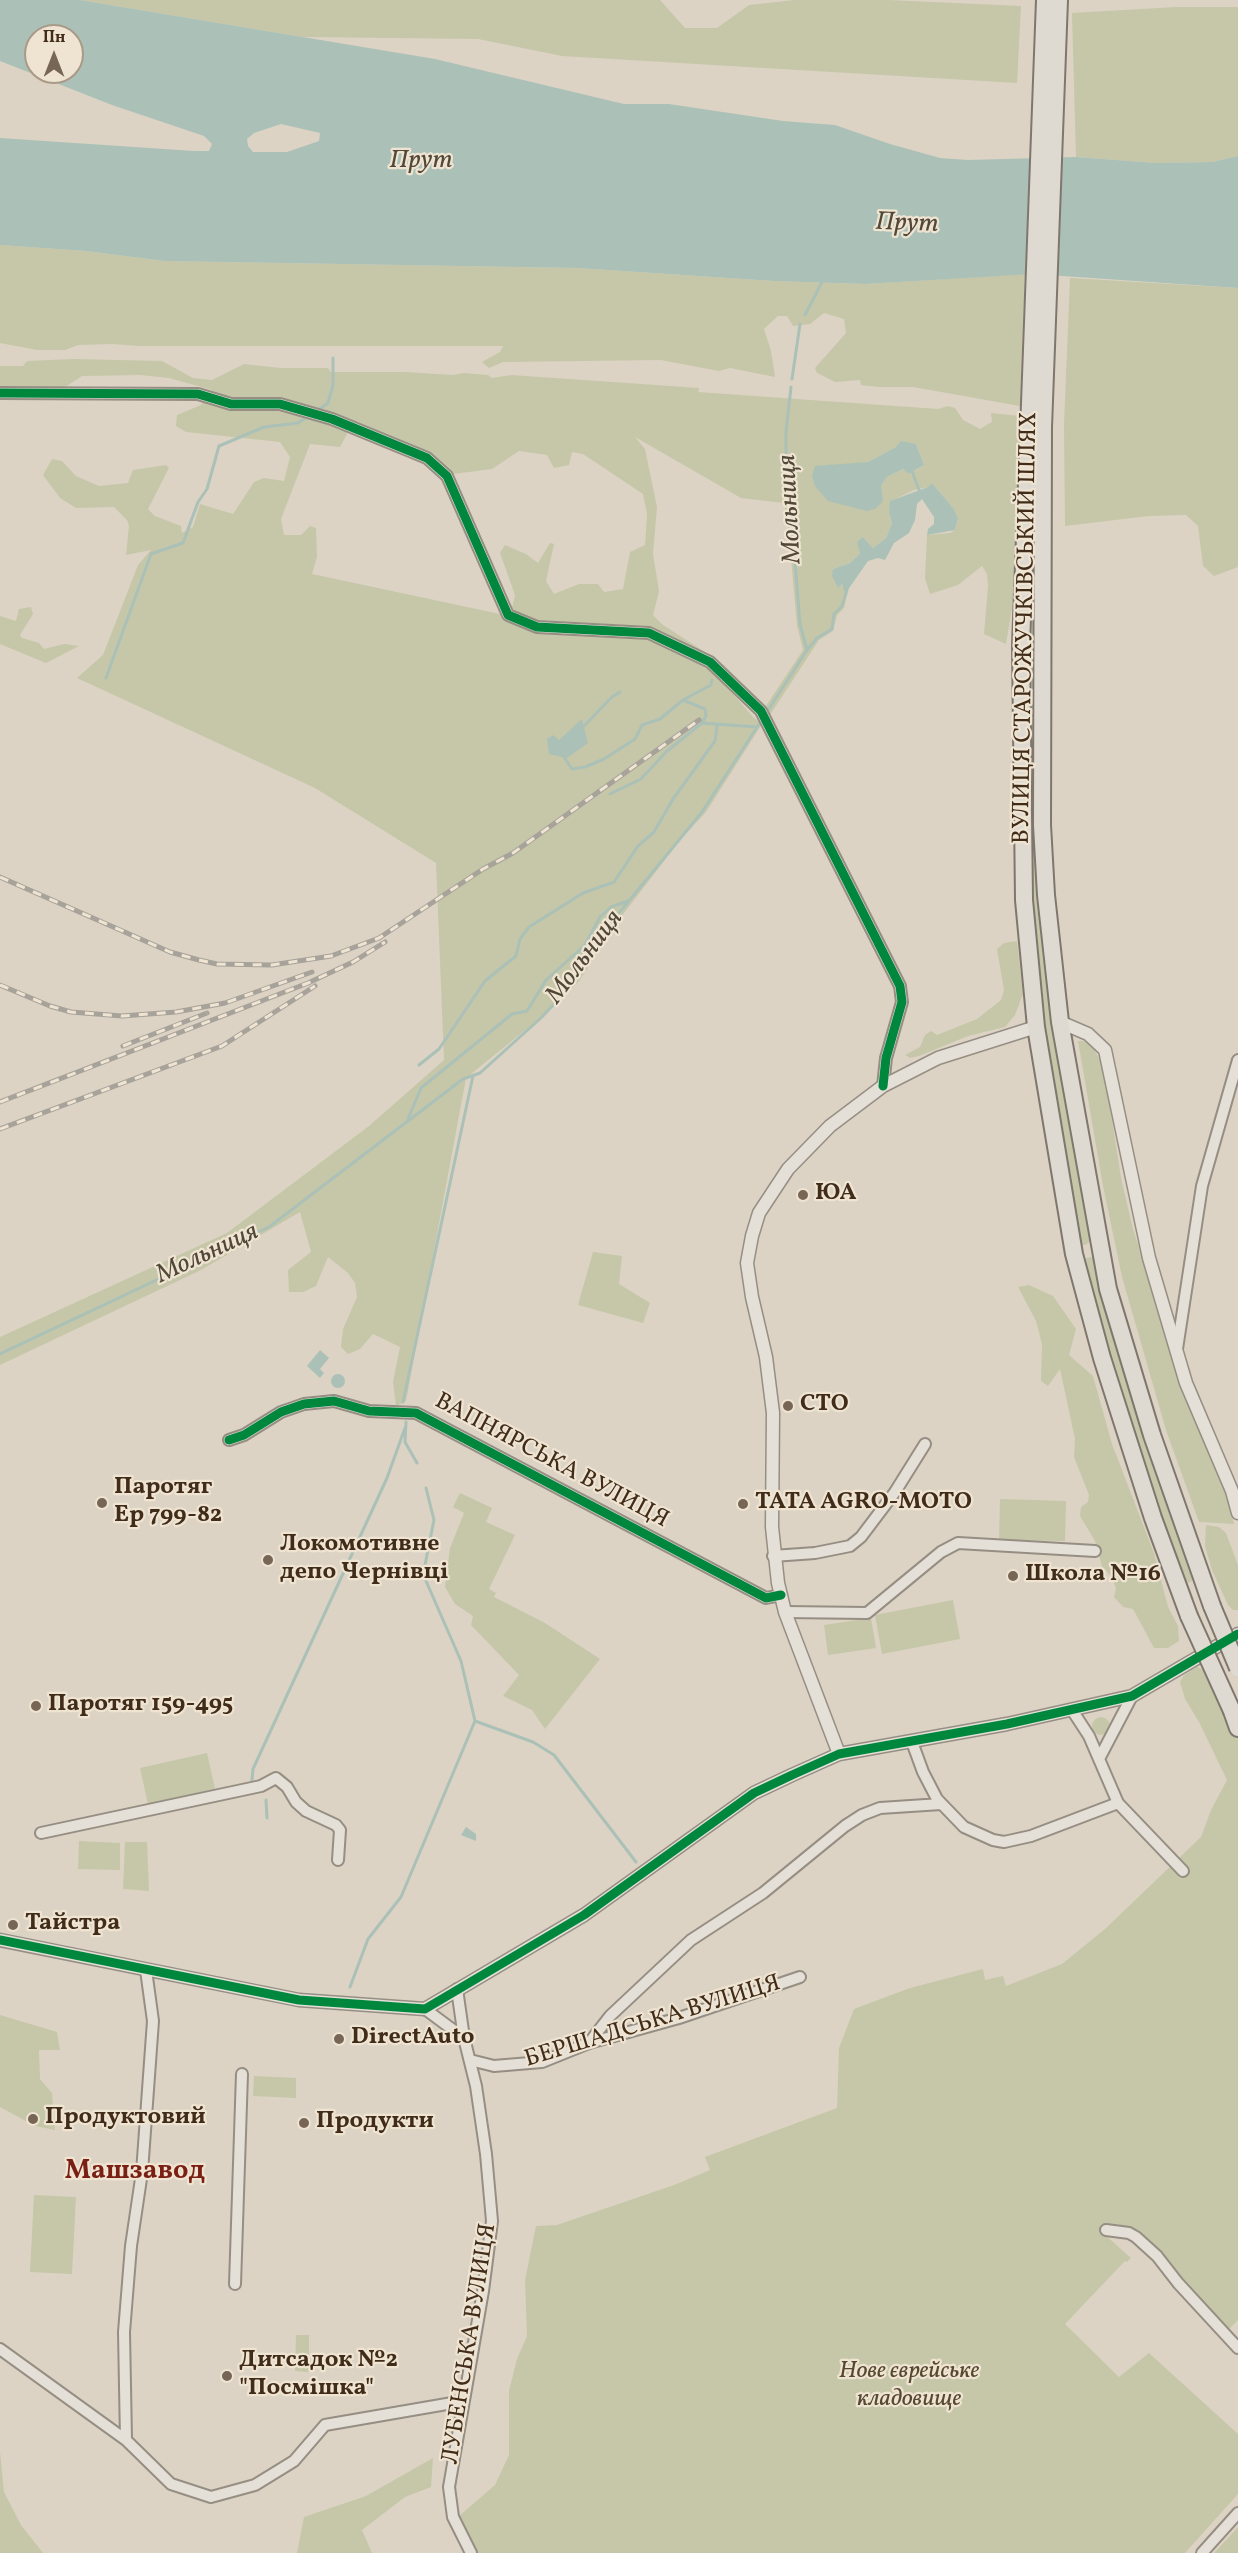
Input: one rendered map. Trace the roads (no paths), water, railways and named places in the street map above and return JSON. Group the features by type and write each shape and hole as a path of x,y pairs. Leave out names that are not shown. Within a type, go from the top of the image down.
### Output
{"main road":[{"name":"ВУЛИЦЯ СТАРОЖУЧКІВСЬКИЙ ШЛЯХ","path":"1045,0 1037,423 1042,825 1046,895 1060,1022 1099,1249 1139,1394 1204,1588 1238,1668"},
{"name":"ВУЛИЦЯ СТАРОЖУЧКІВСЬКИЙ ШЛЯХ","path":"1059,0 1037,423 1021,645 1024,900 1036,1027 1074,1254 1102,1358 1189,1616 1238,1728"},
{"path":"1022,825 1042,825"},
{"path":"1074,1254 1099,1249"},
{"path":"1182,1596 1204,1588"}],"street":[{"path":"0,393 198,394 231,404 280,404 332,419 427,458 447,476 508,615 537,627 649,633 710,662 761,711 900,986 902,1002 886,1058 883,1086"},
{"path":"1060,1022 1088,1034 1105,1050 1149,1258 1186,1383 1232,1491 1238,1513"},
{"path":"839,1754 785,1612 774,1556 773,1413 766,1357 752,1297 747,1263 752,1236 759,1213 788,1170 830,1126 883,1086 938,1058 1036,1027"},
{"path":"1177,1350 1202,1186 1238,1060"},
{"name":"ВАПНЯРСЬКА ВУЛИЦЯ","path":"229,1440 244,1435 281,1412 304,1404 334,1401 374,1412 416,1413 766,1598 781,1595"},
{"path":"774,1556 815,1554 850,1546 861,1537 895,1492 925,1444"},
{"path":"785,1612 867,1613 941,1552 958,1543 1095,1551"},
{"path":"425,2009 584,1915 754,1792 839,1754 912,1742 1132,1696 1238,1634"},
{"path":"1099,1759 1132,1696"},
{"path":"1072,1710 1099,1759 1119,1803 1183,1871"},
{"path":"912,1742 923,1772 941,1804 972,1833 1004,1842 1031,1836 1119,1803"},
{"path":"41,1833 261,1786 276,1778 287,1787 296,1802 306,1811 336,1825 340,1830 338,1860"},
{"path":"589,2043 610,2016 691,1940 763,1893 844,1826 862,1815 880,1809 941,1804"},
{"path":"0,1940 299,2000 425,2009 464,2038"},
{"path":"126,2440 124,2332 130,2246 142,2172 153,2021 146,1970"},
{"name":"БЕРШАДСЬКА ВУЛИЦЯ","path":"470,2060 494,2066 542,2062 589,2043 679,2018 800,1977"},
{"name":"ЛУБЕНСЬКА ВУЛИЦЯ","path":"458,1989 464,2038 486,2154 492,2221 449,2487 449,2502 453,2517 471,2553"},
{"path":"235,2284 242,2074"},
{"path":"1106,2230 1129,2233 1158,2256 1178,2283 1238,2348"},
{"path":"0,2349 126,2440 171,2484 211,2497 255,2485 294,2461 325,2425 464,2401"},
{"path":"1202,2553 1238,2513"}],"water":[{"name":"Прут","path":"0,0 80,0 435,59 624,104 669,104 783,121 835,125 940,158 968,160 1076,157 1156,163 1212,162 1238,156 1238,288 1033,274 866,284 774,281 577,268 164,261 86,251 0,245 0,138 194,151 209,151 212,144 204,136 59,84 84,84 84,24 24,24 24,70 0,61","holes":["281,124 320,133 319,141 287,152 253,152 248,146 247,139 254,133"]},
{"path":"901,441 916,444 924,465 909,474 903,469 887,477 881,486 883,501 875,509 867,511 828,501 815,486 812,476 815,466 868,462 896,447"},
{"path":"932,483 954,509 958,518 955,530 927,535 928,529 934,524 934,517 922,499 917,504 915,520 909,533 894,543 885,560 878,558 868,561 845,594 842,584 838,588 832,576 833,569 850,563 860,553 857,542 863,537 873,548 886,538 892,523 889,513 890,501 928,487"},
{"path":"582,719 588,743 567,758 549,754 547,739 553,735 559,740"},
{"path":"320,1350 329,1358 320,1369 324,1373 320,1378 307,1366"},
{"path":"338,1374 343,1376 345,1381 343,1386 338,1388 333,1386 331,1381 333,1376"},
{"path":"466,1827 476,1834 476,1841 461,1835"}],"waterway":[{"name":"Мольниця","path":"805,315 822,282"},
{"name":"Мольниця","path":"792,379 800,324"},
{"path":"317,411 328,403 333,385 333,358"},
{"name":"Мольниця","path":"765,715 807,650 800,624 792,525 786,494 786,432 791,387"},
{"path":"106,678 151,554 183,543 198,502 207,489 219,446 264,427 298,423 307,417"},
{"path":"912,471 919,490"},
{"path":"807,650 817,638 832,629 834,614 842,606 847,590"},
{"path":"683,700 711,685 712,680"},
{"path":"582,728 612,697 620,692"},
{"path":"562,754 572,769 585,767 604,759 635,739 642,725 660,719 683,700 705,709 706,716 702,723 666,752 641,779 610,794"},
{"name":"Мольниця","path":"0,1354 269,1227 463,1079 480,1073 542,1017 575,981 605,930 702,812 761,721"},
{"path":"702,723 757,727"},
{"path":"419,1065 439,1049 485,981 516,956 520,939 529,927 583,893 614,882 638,846 654,832 673,799 715,741 717,726"},
{"path":"408,1119 421,1088 512,1014 527,1011 546,980 585,945 600,917 611,907 628,901"},
{"path":"403,1402 473,1076"},
{"path":"406,1422 405,1442 417,1463"},
{"path":"252,1780 253,1769 387,1478 405,1428"},
{"path":"350,1987 368,1939 401,1897 475,1721 461,1661 426,1581 424,1570 434,1520 426,1488"},
{"path":"475,1721 533,1742 554,1755 636,1862"},
{"path":"266,1800 267,1818"}],"railway":[{"path":"0,877 170,952 199,960 217,964 272,965 331,956 379,938 483,869 513,853 699,720"},
{"path":"0,1102 308,983 353,962 385,942"},
{"path":"0,985 50,1006 71,1012 122,1016 176,1012 225,1003 312,972"},
{"path":"0,1129 222,1046 315,986"},
{"path":"123,1046 207,1013"}],"place":[{"name":"ЮА","path":"803,1195"},
{"name":"СТО","path":"788,1406"},
{"name":"Паротяг Ер 799-82","path":"102,1503"},
{"name":"TATA AGRO-MOTO","path":"743,1504"},
{"name":"Локомотивне депо Чернівці","path":"268,1560"},
{"name":"Школа №16","path":"1013,1576"},
{"name":"Паротяг 159-495","path":"36,1706"},
{"name":"Тайстра","path":"13,1925"},
{"name":"DirectAuto","path":"339,2039"},
{"name":"Продуктовий","path":"33,2119"},
{"name":"Продукти","path":"304,2123"},
{"name":"Дитсадок №2 \"Посмішка\"","path":"227,2376"}],"district":[{"name":"Машзавод","path":"135,2173"}],"park label":[{"name":"Нове єврейське кладовище","path":"909,2387"}]}
